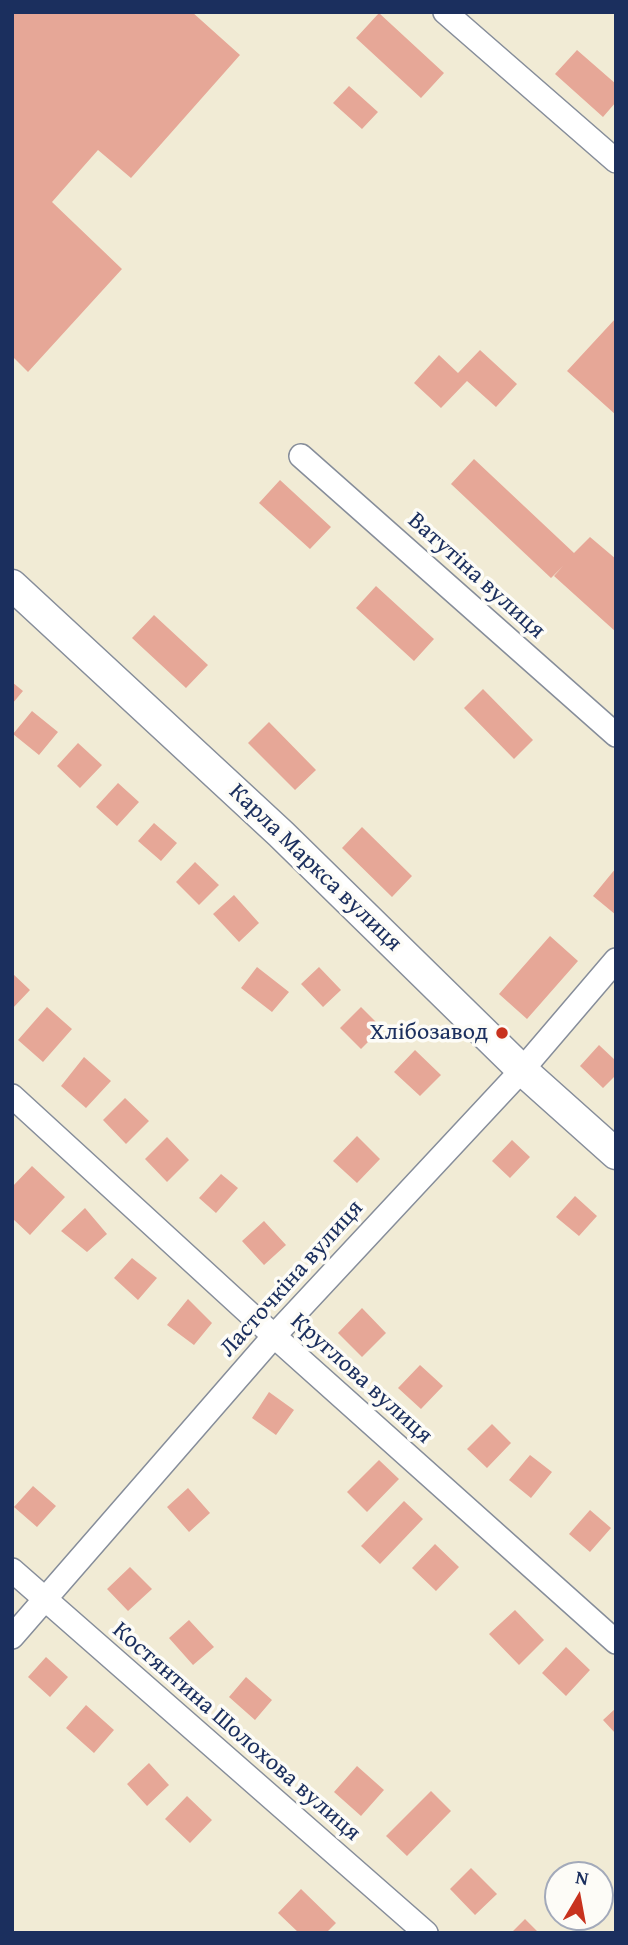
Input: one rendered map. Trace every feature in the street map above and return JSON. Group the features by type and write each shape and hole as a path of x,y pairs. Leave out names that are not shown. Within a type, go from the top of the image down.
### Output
{"street":[{"path":"445,12 616,161"},
{"name":"Ватутіна вулиця","path":"301,456 616,735"},
{"name":"Карла Маркса вулиця","path":"12,584 281,834 522,1070 616,1153"},
{"name":"Ласточкіна вулиця","path":"12,1637 274,1336 522,1070 616,960"},
{"name":"Круглова вулиця","path":"12,1096 274,1336 616,1642"},
{"name":"Костянтина Шолохова вулиця","path":"12,1570 426,1933"}],"building":[{"path":"12,12 192,12 240,55 131,178 98,150 52,202 122,269 28,372 12,356"},
{"path":"379,13 444,73 421,98 356,38"},
{"path":"577,50 616,84 616,102 603,117 555,74"},
{"path":"349,86 378,112 362,129 333,103"},
{"path":"616,318 616,415 567,371"},
{"path":"480,350 517,384 496,407 467,381 441,408 414,383 439,355 458,373"},
{"path":"474,459 574,553 590,537 616,559 616,632 554,576 563,566 551,578 451,484"},
{"path":"280,480 331,527 310,549 259,503"},
{"path":"376,586 434,639 414,661 356,608"},
{"path":"154,615 208,665 186,688 132,638"},
{"path":"12,682 23,691 12,704"},
{"path":"483,689 533,740 514,759 464,708"},
{"path":"32,711 58,732 39,755 13,734"},
{"path":"269,722 316,770 295,790 248,743"},
{"path":"78,743 102,765 80,788 57,766"},
{"path":"118,783 139,802 117,826 96,807"},
{"path":"154,823 177,843 161,861 138,841"},
{"path":"362,827 412,876 392,897 342,848"},
{"path":"195,862 219,885 199,905 176,882"},
{"path":"616,868 616,915 593,896"},
{"path":"234,895 259,923 239,942 213,914"},
{"path":"550,936 578,961 527,1019 499,994"},
{"path":"257,967 289,992 272,1012 241,988"},
{"path":"319,967 341,990 323,1007 301,984"},
{"path":"12,973 30,990 12,1009"},
{"path":"47,1007 72,1029 43,1062 18,1040"},
{"path":"361,1007 382,1028 361,1049 340,1028"},
{"path":"599,1045 616,1061 616,1075 603,1088 580,1066"},
{"path":"415,1050 441,1075 420,1096 394,1072"},
{"path":"84,1057 111,1081 86,1108 61,1086"},
{"path":"125,1098 149,1121 126,1144 103,1120"},
{"path":"357,1136 380,1159 357,1183 333,1161"},
{"path":"167,1137 189,1160 167,1182 145,1159"},
{"path":"512,1140 530,1157 510,1178 492,1161"},
{"path":"32,1166 65,1197 30,1235 12,1218 12,1187"},
{"path":"221,1174 238,1188 216,1213 199,1198"},
{"path":"575,1196 597,1216 579,1236 556,1217"},
{"path":"85,1208 107,1234 87,1252 61,1231"},
{"path":"264,1221 286,1245 264,1265 242,1241"},
{"path":"132,1258 157,1278 138,1300 114,1278"},
{"path":"188,1299 212,1323 194,1345 167,1325"},
{"path":"362,1308 386,1333 362,1357 338,1333"},
{"path":"420,1365 443,1386 421,1409 398,1388"},
{"path":"269,1392 294,1410 276,1435 252,1418"},
{"path":"492,1424 511,1443 487,1468 467,1449"},
{"path":"530,1455 552,1472 531,1498 509,1480"},
{"path":"379,1460 399,1479 367,1512 347,1492"},
{"path":"33,1486 56,1506 37,1527 14,1507"},
{"path":"188,1488 210,1513 189,1532 167,1507"},
{"path":"404,1501 423,1519 380,1564 361,1546"},
{"path":"590,1510 611,1528 590,1552 569,1534"},
{"path":"435,1544 459,1567 436,1591 412,1568"},
{"path":"130,1567 152,1589 128,1611 107,1589"},
{"path":"515,1610 544,1640 519,1665 489,1634"},
{"path":"189,1620 214,1647 193,1665 169,1638"},
{"path":"566,1647 590,1670 566,1696 542,1673"},
{"path":"46,1657 68,1677 50,1697 28,1677"},
{"path":"246,1677 272,1700 255,1720 229,1697"},
{"path":"86,1705 114,1730 94,1753 66,1728"},
{"path":"616,1708 616,1734 603,1720"},
{"path":"149,1763 169,1785 147,1806 127,1784"},
{"path":"357,1766 384,1790 361,1816 334,1792"},
{"path":"431,1791 451,1811 407,1856 386,1836"},
{"path":"187,1796 212,1820 190,1843 165,1819"},
{"path":"471,1868 497,1894 475,1915 450,1889"},
{"path":"301,1889 336,1923 326,1933 299,1933 278,1913"},
{"path":"525,1919 539,1933 511,1933"}],"place":[{"name":"Хлібозавод","path":"502,1033"}]}
